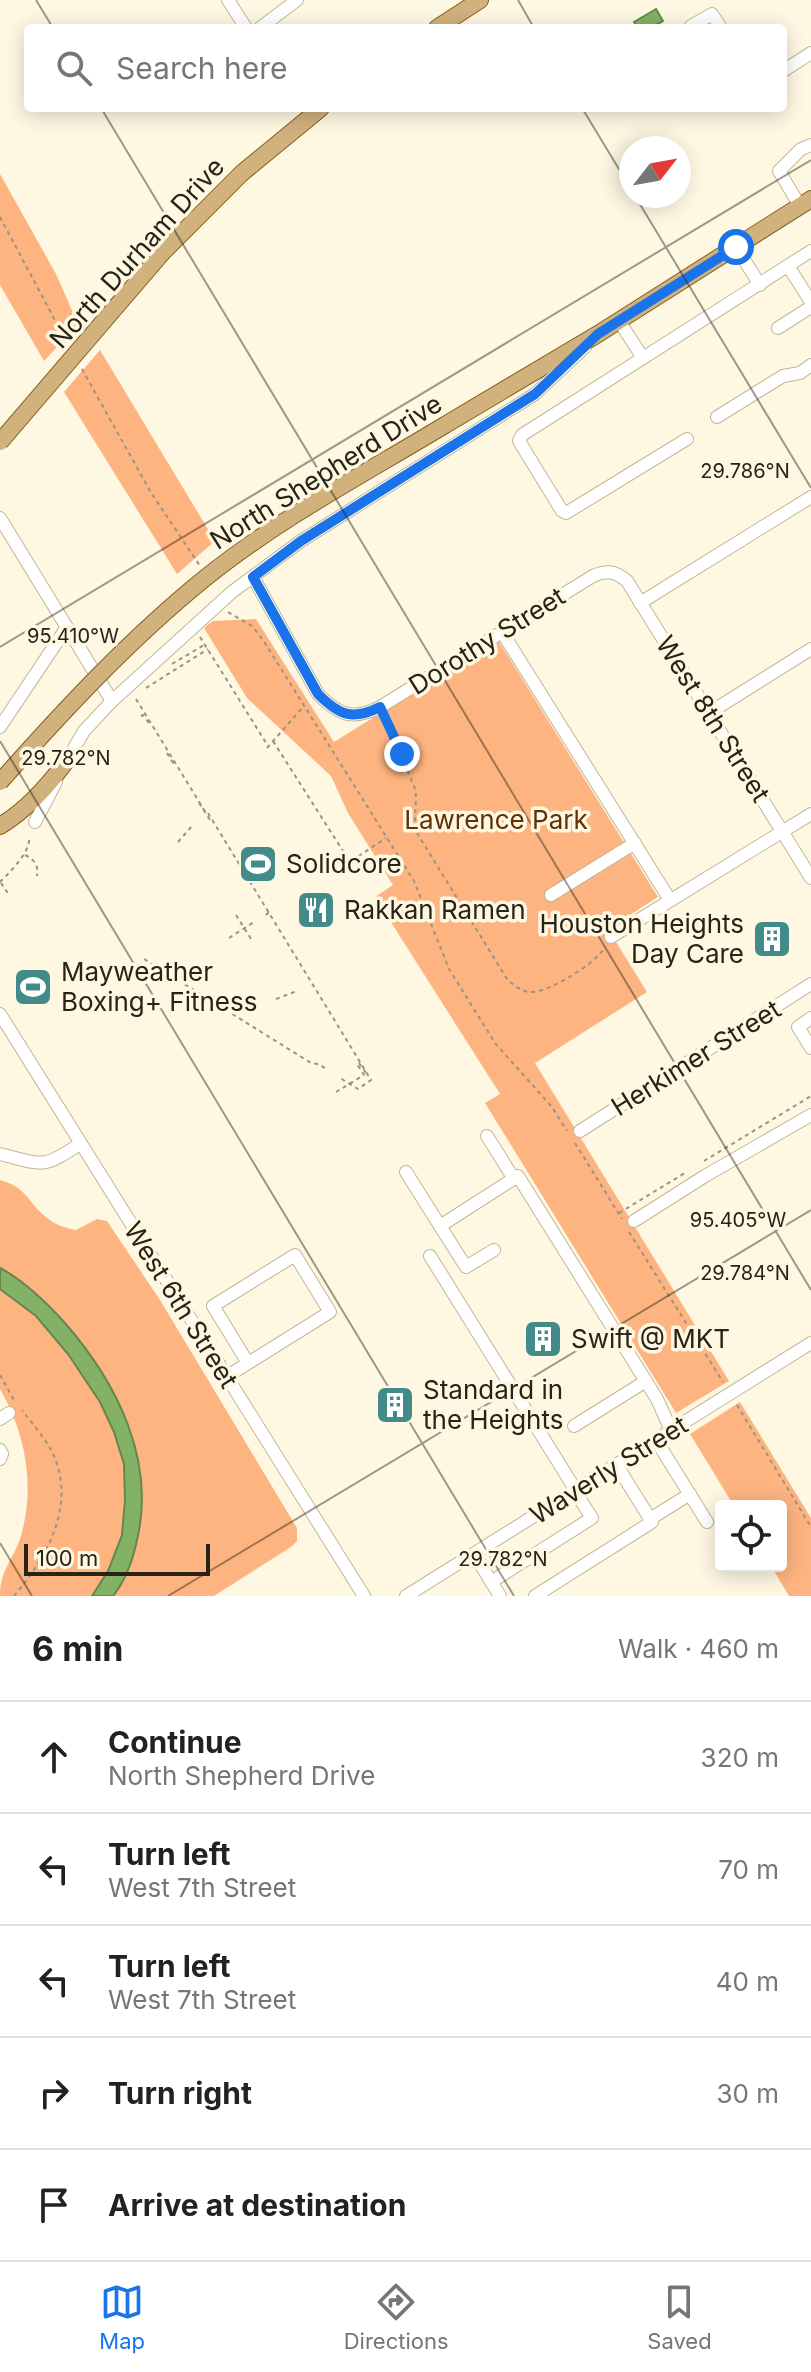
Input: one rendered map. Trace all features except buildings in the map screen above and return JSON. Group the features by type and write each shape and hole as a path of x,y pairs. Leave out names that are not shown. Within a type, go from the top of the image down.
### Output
{"main road":[{"path":"443,24 480,0"},
{"name":"North Durham Drive","path":"0,442 163,252 242,173 316,112"},
{"name":"North Shepherd Drive","path":"0,782 71,703 204,579 279,525 598,334 805,202"},
{"path":"0,826 32,801 69,757"}],"street":[{"path":"228,0 243,24"},
{"path":"265,24 297,0"},
{"path":"694,24 712,14 718,24"},
{"path":"787,68 811,53"},
{"path":"805,202 779,171 801,149 811,145"},
{"path":"736,247 760,285"},
{"path":"687,439 566,513 519,441 522,435 811,251"},
{"path":"778,328 811,304 788,266"},
{"path":"619,321 643,358"},
{"name":"North Shepherd Drive","path":"35,822 84,731 196,623 301,541 535,394 598,334"},
{"path":"717,417 783,376 800,373 811,365"},
{"path":"640,603 811,497"},
{"path":"0,518 112,701"},
{"name":"West 8th Street","path":"606,571 627,581 811,878"},
{"name":"Dorothy Street","path":"375,710 593,576 606,571"},
{"path":"253,577 318,694 345,715 375,710"},
{"path":"0,727 67,627"},
{"path":"502,632 670,900"},
{"path":"709,713 811,649"},
{"path":"611,937 811,814"},
{"path":"551,895 635,843"},
{"name":"Herkimer Street","path":"580,1131 811,984"},
{"name":"West 6th Street","path":"0,1014 364,1596"},
{"path":"811,1018 798,1027 811,1048"},
{"path":"634,1221 811,1115"},
{"path":"487,1136 514,1179"},
{"path":"0,1154 46,1164 80,1144"},
{"path":"406,1172 466,1267 494,1250"},
{"path":"440,1226 518,1176 657,1399 671,1430"},
{"path":"226,1377 330,1312 295,1255 213,1306 248,1363"},
{"path":"430,1256 592,1518 491,1582"},
{"name":"Waverly Street","path":"406,1596 811,1343"},
{"path":"574,1426 646,1381"},
{"path":"656,1440 707,1522"},
{"path":"0,1450 0,1459"},
{"path":"535,1596 652,1522 616,1464"},
{"path":"650,1519 690,1494"},
{"path":"474,1554 500,1596"}],"path":[{"path":"0,217 73,353"},
{"path":"81,367 150,491 205,573"},
{"path":"225,607 252,626 304,706 414,881 449,969 495,1043 557,1114 728,1390"},
{"path":"171,665 205,644 268,747 304,706"},
{"path":"144,689 208,649"},
{"path":"134,696 371,1080 358,1089 340,1078"},
{"path":"375,710 402,754 416,791 417,833 507,979 527,992 547,990 600,957 611,937"},
{"path":"141,716 150,722"},
{"path":"273,741 350,862"},
{"path":"168,752 173,763 170,764"},
{"path":"178,842 193,825"},
{"path":"345,865 386,838"},
{"path":"10,890 5,891 0,882 25,855 30,846 29,839"},
{"path":"25,855 36,864 37,876"},
{"path":"236,915 253,942"},
{"path":"229,938 254,922"},
{"path":"144,959 311,1063 326,1069"},
{"path":"276,999 297,991"},
{"path":"336,1092 364,1075 357,1064 367,1073"},
{"path":"361,1076 366,1084"},
{"path":"618,1214 811,1096"},
{"path":"0,1375 13,1399 52,1453 61,1489 60,1513 53,1536 32,1573 14,1596"},
{"path":"734,1399 811,1527"},
{"path":"781,1478 786,1475"}],"green space":[{"path":"0,174 56,274 78,324 44,361 0,285"},
{"path":"100,350 215,541 177,574 64,392"},
{"name":"Lawrence Park","path":"256,619 334,742 498,640 658,897 608,929 647,992 535,1063 729,1381 676,1413 485,1103 500,1094 375,897 393,885 348,813 331,776 247,698 204,628 213,621"},
{"path":"0,1180 22,1191 46,1217 60,1226 76,1230 97,1219 107,1221 160,1300 297,1528 297,1541 291,1547 214,1596 0,1596 2,1579 25,1520 28,1481 22,1443 0,1389"},
{"path":"740,1402 811,1518 811,1596 789,1596 775,1572 787,1572 787,1500 730,1500 690,1434"}],"shaded area":[{"path":"656,9 663,21 657,24 634,22"},
{"path":"0,1268 35,1292 84,1346 116,1397 128,1424 141,1481 141,1510 131,1562 113,1596 92,1596 108,1571 122,1535 124,1464 114,1432 100,1402 68,1354 36,1316 0,1289"}],"place":[{"name":"Solidcore","path":"258,864"},
{"name":"Rakkan Ramen","path":"316,910"},
{"name":"Houston Heights Day Care","path":"772,939"},
{"name":"Mayweather Boxing+ Fitness","path":"33,987"},
{"name":"Swift @ MKT","path":"543,1339"},
{"name":"Standard in the Heights","path":"395,1405"}],"route":[{"path":"402,754 380,707 369,713 345,715 318,694 253,577 301,541 535,394 598,334 736,247"}]}
